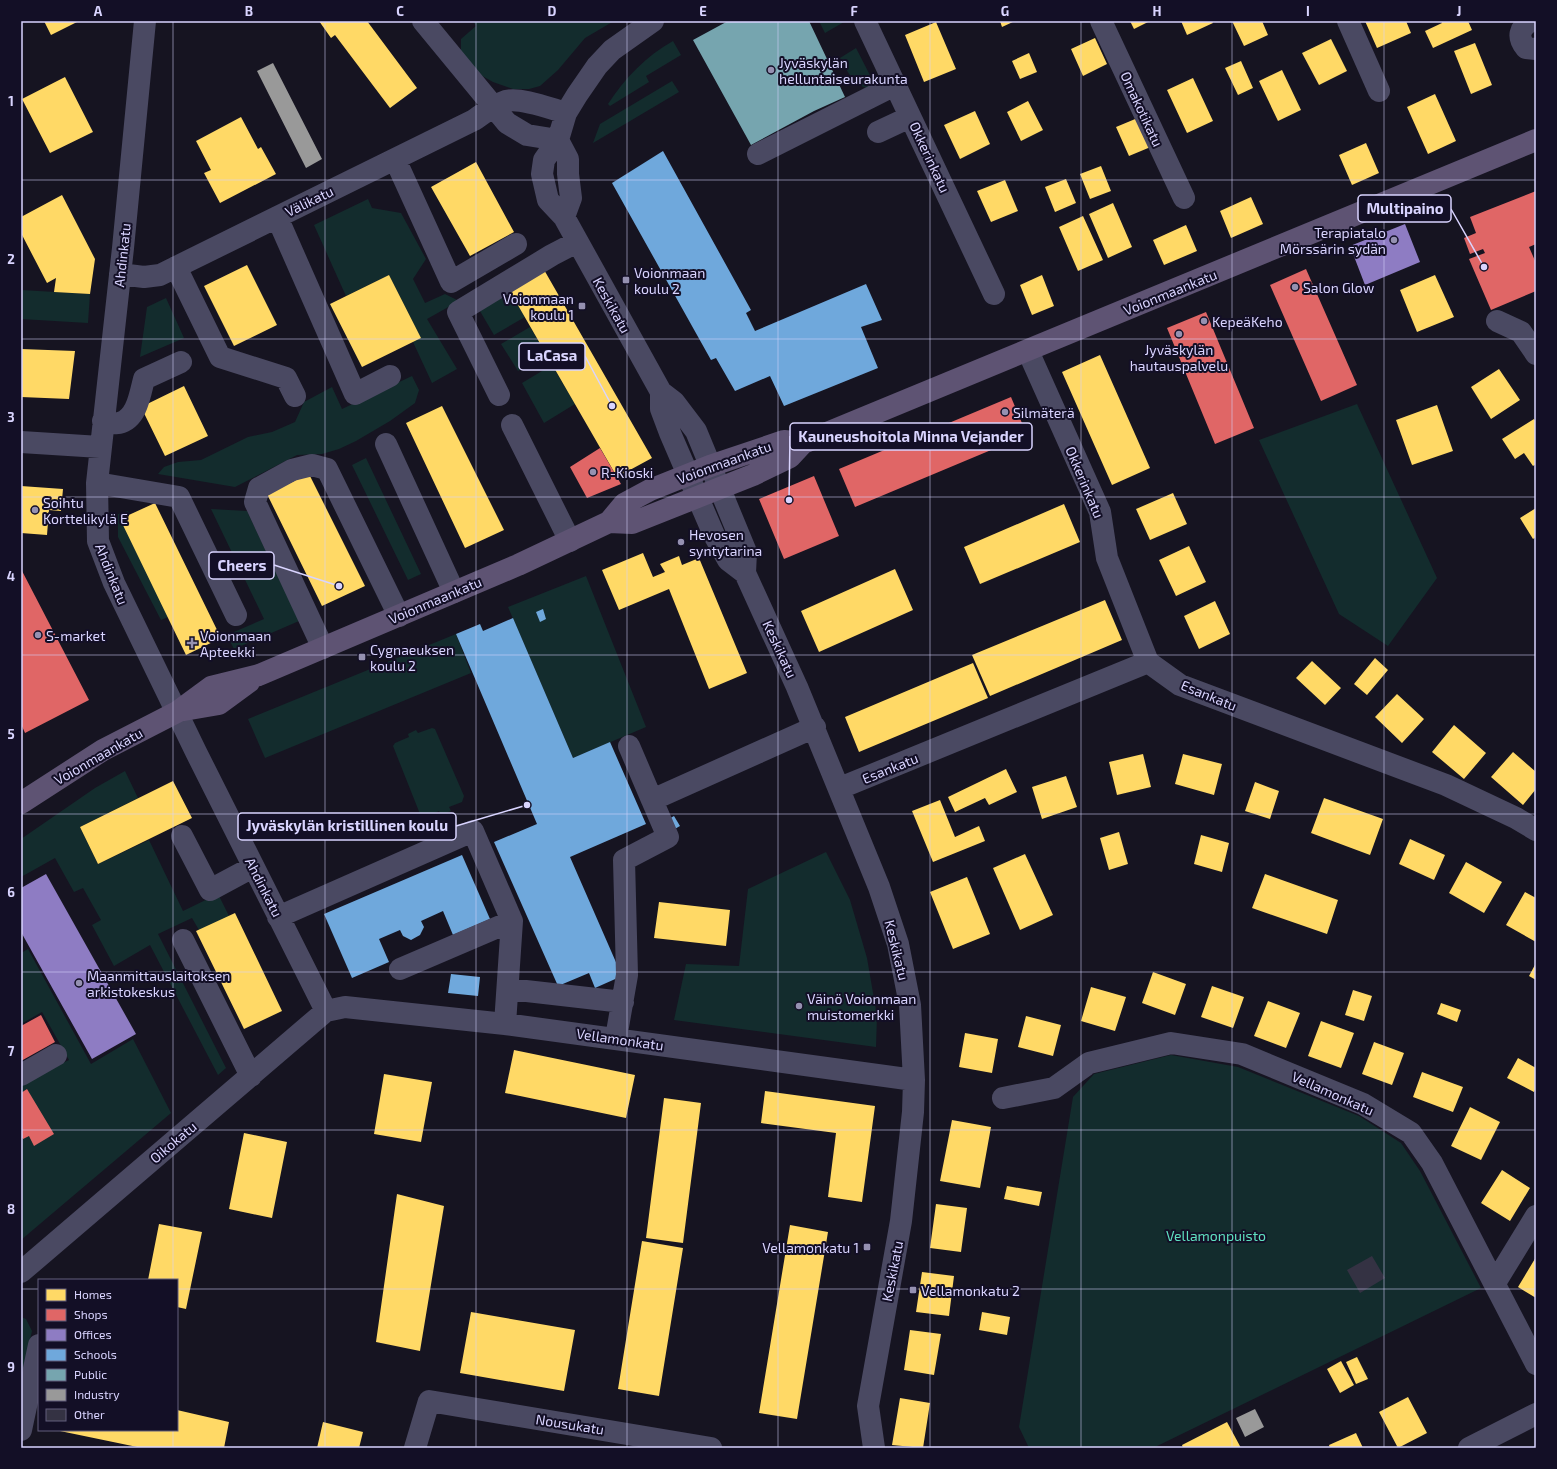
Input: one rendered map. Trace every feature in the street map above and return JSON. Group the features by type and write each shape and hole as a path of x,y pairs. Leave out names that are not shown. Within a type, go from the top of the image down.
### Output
{"main road":[{"name":"Voionmaankatu","path":"610,522 632,523 753,475 790,457 803,443 1536,140"},
{"name":"Voionmaankatu","path":"21,803 104,750 177,712 219,704 259,675 399,616 570,541 610,522 624,504 650,490 687,474 784,441 803,443"}],"street":[{"name":"Ahdinkatu","path":"145,21 120,274 96,483 98,541 104,561 177,712 326,1011"},
{"path":"423,21 507,123 527,135 558,140"},
{"name":"Keskikatu","path":"653,21 612,50 597,66 566,113 558,140 544,160 542,174 548,200 564,217 661,392 674,402 696,431 746,552 745,573 840,788 880,887 898,944 910,1005 914,1080 913,1112 903,1209 868,1406 874,1448"},
{"name":"Okkerinkatu","path":"866,21 994,294"},
{"name":"Omakotikatu","path":"1101,21 1184,198"},
{"path":"1348,21 1379,91"},
{"path":"1531,21 1523,26 1520,33 1520,41 1526,48 1536,49"},
{"path":"758,154 895,85"},
{"path":"493,107 508,101 521,101 566,113"},
{"name":"Välikatu","path":"120,274 144,277 160,275 474,120 493,107"},
{"path":"878,132 910,117"},
{"path":"395,159 451,282 516,244"},
{"path":"277,217 355,394 390,376"},
{"path":"499,395 458,312 552,255 578,242"},
{"path":"176,267 220,357 286,378 295,396"},
{"path":"1497,321 1521,332 1536,354"},
{"name":"Okkerinkatu","path":"1028,351 1100,512 1107,558 1148,662"},
{"path":"103,422 119,423 130,417 135,410 144,379 181,362"},
{"name":"Keskikatu","path":"661,392 661,409 696,498 714,536 728,560 745,573"},
{"path":"512,425 570,541"},
{"path":"21,442 100,447"},
{"path":"386,444 454,592"},
{"path":"323,648 254,502 259,488 292,470 312,465 327,469 399,616"},
{"path":"96,483 179,497 236,615"},
{"name":"Esankatu","path":"840,788 1148,662 1180,685 1446,785 1516,818 1536,830"},
{"path":"652,800 814,727"},
{"path":"616,1038 627,976 624,860 668,837 629,746"},
{"path":"278,917 473,831 512,921 505,1024"},
{"path":"182,836 210,890 253,867"},
{"path":"400,969 512,921"},
{"path":"183,940 251,1076"},
{"path":"508,989 623,1002"},
{"name":"Vellamonkatu","path":"326,1011 345,1007 505,1024 914,1080"},
{"name":"Oikokatu","path":"21,1272 326,1011"},
{"name":"Vellamonkatu","path":"1003,1098 1054,1088 1090,1063 1171,1043 1242,1054 1363,1104 1411,1133 1432,1162 1496,1283 1536,1364"},
{"path":"21,1076 56,1055"},
{"path":"1496,1283 1536,1216"},
{"path":"21,1430 38,1350"},
{"name":"Nousukatu","path":"414,1448 429,1401 711,1448"},
{"path":"1469,1448 1536,1414"}],"green space":[{"path":"473,21 614,21 585,38 558,70 540,86 529,89 513,89 493,82 477,73 461,52 461,39 476,26"},
{"path":"819,21 843,21 844,22 825,33"},
{"path":"673,41 681,55 646,76 649,82 610,106 608,104 637,68 663,47"},
{"path":"856,48 875,85 870,89 855,81 848,73 840,58"},
{"path":"672,81 679,92 593,143 600,124"},
{"path":"368,199 372,208 401,213 426,259 413,279 425,303 445,294 459,301 427,319 457,369 432,383 413,342 420,337 389,275 346,296 314,225"},
{"path":"508,288 525,317 494,335 477,306"},
{"path":"21,290 90,294 88,323 21,319"},
{"path":"166,298 184,338 140,357 147,307"},
{"path":"530,327 546,354 518,371 501,344"},
{"path":"552,365 575,404 544,423 522,383"},
{"path":"412,376 419,390 415,403 390,421 339,449 322,454 297,455 235,487 158,474 164,467 178,462 201,460 248,437 272,432 295,422 304,402 332,387 342,409"},
{"path":"1357,404 1437,578 1388,646 1339,614 1259,440"},
{"path":"366,458 421,574 408,580 352,465"},
{"path":"211,509 247,511 299,621 234,649 227,635 264,619"},
{"path":"128,511 168,617 161,620 118,537 118,514"},
{"path":"586,576 646,727 573,758 508,607"},
{"path":"456,634 471,673 265,758 248,719"},
{"path":"432,728 435,729 464,796 462,802 449,807 451,811 441,815 439,811 426,817 420,814 393,746 395,743 409,737 408,734 416,730 418,733"},
{"path":"125,771 138,798 80,827 98,864 149,840 183,911 218,894 229,916 199,930 192,918 158,934 226,1068 218,1075 150,945 114,966 92,925 101,920 83,888 74,892 55,858 21,877 21,839 95,788"},
{"path":"826,852 850,900 867,958 877,1016 876,1047 674,1020 686,964 739,966 748,889"},
{"path":"28,949 91,1064 133,1039 171,1113 21,1240 21,1083 69,1060 42,1012 21,1024 21,953"},
{"name":"Vellamonpuisto","path":"1171,1055 1238,1067 1359,1116 1401,1143 1420,1171 1481,1288 1153,1448 1029,1448 1019,1427 1073,1097 1094,1074"},
{"path":"21,1317 26,1319 32,1331 21,1379"}],"building: Homes":[{"path":"44,21 79,21 51,35"},
{"path":"319,21 367,21 417,88 390,108 335,35 331,38"},
{"path":"1000,21 1015,21 1002,27"},
{"path":"1130,21 1150,21 1134,29"},
{"path":"1181,21 1212,21 1213,23 1187,35"},
{"path":"1232,21 1262,21 1268,35 1244,46"},
{"path":"1365,21 1406,21 1411,33 1377,48"},
{"path":"1441,21 1468,21 1472,30 1433,48 1425,31 1442,23"},
{"path":"936,22 956,69 924,82 905,35"},
{"path":"1095,38 1107,64 1083,76 1071,49"},
{"path":"1331,39 1347,71 1319,85 1302,53"},
{"path":"1475,43 1492,85 1471,94 1454,51"},
{"path":"1029,53 1037,72 1020,79 1012,61"},
{"path":"1241,61 1253,88 1238,95 1225,68"},
{"path":"1282,70 1301,110 1278,121 1259,81"},
{"path":"65,77 93,132 50,153 22,99"},
{"path":"1193,78 1213,121 1187,133 1167,90"},
{"path":"1435,94 1456,141 1428,154 1407,107"},
{"path":"1028,101 1043,130 1021,141 1007,112"},
{"path":"975,111 990,144 960,159 944,125"},
{"path":"241,117 258,149 261,147 276,174 220,203 204,173 211,170 196,141"},
{"path":"1140,117 1153,146 1129,156 1116,127"},
{"path":"1366,143 1379,173 1352,185 1339,155"},
{"path":"476,162 514,232 470,256 431,187"},
{"path":"1101,166 1111,191 1090,199 1080,174"},
{"path":"1066,179 1076,203 1055,212 1045,187"},
{"path":"1005,180 1018,211 991,222 977,191"},
{"path":"62,195 95,259 90,294 54,292 56,278 47,283 21,233 21,217"},
{"path":"1251,197 1263,224 1231,238 1220,211"},
{"path":"1113,203 1132,247 1108,258 1089,214"},
{"path":"1083,216 1103,260 1078,271 1059,227"},
{"path":"1186,225 1197,251 1164,265 1153,240"},
{"path":"247,265 277,325 234,346 204,286"},
{"path":"543,268 652,458 617,477 508,288"},
{"path":"389,275 421,338 362,367 330,304"},
{"path":"1042,275 1054,306 1032,315 1020,285"},
{"path":"1435,275 1454,317 1417,332 1400,290"},
{"path":"21,349 75,351 69,399 21,397"},
{"path":"1100,355 1150,468 1112,485 1062,372"},
{"path":"1499,369 1520,400 1491,419 1471,387"},
{"path":"184,386 208,436 165,456 141,407"},
{"path":"1437,405 1453,451 1412,465 1396,420"},
{"path":"442,406 504,530 465,548 406,423"},
{"path":"1534,419 1536,422 1536,464 1533,466 1524,453 1515,459 1502,439"},
{"path":"309,474 365,586 322,606 267,494"},
{"name":"Soihtu Korttelikylä E","path":"21,486 63,489 61,511 49,510 47,535 21,533"},
{"path":"1173,493 1187,524 1150,540 1136,509"},
{"path":"155,503 221,638 186,655 120,519"},
{"path":"1064,504 1080,542 980,584 964,547"},
{"path":"1536,508 1536,537 1533,539 1520,518"},
{"path":"1189,546 1206,582 1176,596 1159,560"},
{"path":"643,553 653,577 665,572 660,564 679,556 682,565 699,558 747,673 709,689 669,589 619,610 602,570"},
{"path":"895,569 913,610 819,652 801,611"},
{"path":"1105,600 1122,640 990,696 972,655"},
{"path":"1215,601 1230,634 1199,649 1184,616"},
{"path":"1375,658 1388,670 1367,695 1354,684"},
{"path":"1312,661 1341,688 1325,705 1296,678"},
{"path":"973,663 988,698 859,752 845,717"},
{"path":"1397,694 1424,719 1402,743 1375,717"},
{"path":"1454,725 1486,753 1464,779 1432,752"},
{"path":"1513,752 1536,772 1536,789 1523,805 1491,777"},
{"path":"1143,754 1151,787 1117,795 1109,762"},
{"path":"1183,754 1222,764 1214,795 1175,784"},
{"path":"1006,769 1017,792 989,805 985,798 955,812 948,797"},
{"path":"1066,776 1077,807 1042,819 1032,787"},
{"path":"173,781 192,818 98,864 80,827"},
{"path":"1255,782 1279,791 1270,819 1245,811"},
{"path":"1324,798 1383,819 1370,855 1311,833"},
{"path":"940,800 955,837 979,826 985,841 933,862 912,811"},
{"path":"1119,832 1128,864 1109,870 1100,838"},
{"path":"1201,835 1229,843 1222,872 1194,864"},
{"path":"1410,839 1445,855 1434,880 1399,864"},
{"path":"1025,854 1053,915 1020,930 993,868"},
{"path":"1466,862 1502,882 1484,913 1449,893"},
{"path":"1265,874 1338,900 1327,934 1252,908"},
{"path":"967,877 990,934 953,949 930,892"},
{"path":"1525,892 1536,898 1536,942 1506,925"},
{"path":"659,902 730,910 726,946 654,938"},
{"path":"235,913 282,1011 244,1029 196,931"},
{"path":"1536,963 1536,980 1529,976"},
{"path":"1153,972 1186,984 1175,1015 1142,1003"},
{"path":"1212,986 1244,997 1233,1028 1201,1017"},
{"path":"1091,987 1126,997 1115,1031 1081,1021"},
{"path":"1353,990 1372,996 1364,1021 1345,1015"},
{"path":"1268,1001 1300,1013 1286,1048 1254,1036"},
{"path":"1441,1003 1461,1010 1457,1022 1437,1014"},
{"path":"1026,1016 1061,1025 1053,1056 1018,1047"},
{"path":"1321,1021 1354,1033 1341,1068 1308,1056"},
{"path":"965,1033 998,1039 992,1073 959,1067"},
{"path":"1374,1042 1404,1053 1392,1085 1362,1074"},
{"path":"514,1050 635,1075 626,1118 505,1093"},
{"path":"1518,1058 1536,1068 1536,1087 1534,1092 1507,1078"},
{"path":"1422,1072 1463,1087 1453,1112 1413,1097"},
{"path":"384,1074 432,1082 421,1142 374,1134"},
{"path":"765,1091 875,1106 862,1202 828,1197 836,1133 761,1123"},
{"path":"664,1098 701,1103 683,1243 646,1238"},
{"path":"1470,1107 1500,1122 1481,1160 1451,1146"},
{"path":"952,1120 991,1127 980,1188 940,1181"},
{"path":"244,1133 287,1142 272,1218 229,1209"},
{"path":"1502,1170 1530,1188 1510,1221 1481,1203"},
{"path":"1007,1186 1042,1192 1039,1206 1004,1199"},
{"path":"397,1194 444,1206 420,1351 376,1342"},
{"path":"936,1204 967,1208 961,1252 930,1248"},
{"path":"159,1224 202,1232 186,1309 178,1307 178,1279 148,1279"},
{"path":"790,1225 828,1232 797,1419 759,1413"},
{"path":"642,1241 683,1248 659,1396 618,1389"},
{"path":"1536,1257 1536,1298 1518,1287"},
{"path":"922,1272 954,1276 949,1316 916,1312"},
{"path":"471,1312 575,1330 564,1391 460,1373"},
{"path":"982,1312 1010,1317 1007,1335 979,1330"},
{"path":"910,1330 941,1334 934,1375 904,1370"},
{"path":"1357,1357 1368,1379 1356,1384 1346,1362"},
{"path":"1341,1361 1354,1385 1340,1393 1327,1369"},
{"path":"1408,1397 1427,1433 1398,1448 1379,1412"},
{"path":"900,1398 930,1403 923,1448 892,1445"},
{"path":"178,1410 229,1422 224,1448 142,1448 60,1431 178,1431"},
{"path":"323,1422 363,1432 359,1448 317,1448"},
{"path":"1227,1422 1241,1448 1183,1448 1182,1445"},
{"path":"1356,1433 1363,1448 1330,1448 1329,1445"}],"building: Shops":[{"path":"1536,191 1536,244 1529,247 1536,263 1536,291 1491,310 1469,259 1485,253 1483,249 1470,254 1464,238 1476,233 1470,217"},
{"path":"1306,269 1357,385 1321,401 1270,285"},
{"path":"1206,312 1254,428 1215,444 1167,328"},
{"path":"1011,397 1027,435 855,507 839,469"},
{"name":"R-Kioski","path":"600,448 621,484 587,498 570,467"},
{"path":"814,476 839,536 784,559 759,499"},
{"name":"S-market","path":"21,569 89,700 25,733 21,724"},
{"path":"41,1015 55,1042 21,1061 21,1026"},
{"path":"27,1089 54,1134 34,1146 29,1136 23,1139 21,1136 21,1093"}],"building: Offices":[{"path":"1405,224 1420,262 1365,285 1350,246"},
{"name":"Maanmittauslaitoksen arkistokeskus","path":"46,874 136,1034 92,1059 21,932 21,888"}],"building: Schools":[{"path":"663,151 751,310 746,313 755,331 866,284 882,320 861,327 878,368 784,406 770,376 735,391 716,358 711,360 612,183"},
{"path":"543,609 546,619 540,622 536,612"},
{"path":"513,618 573,758 610,742 646,824 570,857 622,976 595,988 589,973 558,986 494,842 537,824 456,634 480,624 483,631"},
{"path":"674,816 680,826 673,830 667,820"},
{"path":"462,855 490,919 453,935 443,911 421,921 424,927 420,935 411,940 403,936 400,930 379,939 389,962 352,978 324,914"},
{"path":"451,974 480,977 478,996 448,993"}],"building: Public":[{"name":"Jyväskylän helluntaiseurakunta","path":"728,21 809,21 845,97 814,111 751,145 693,40"}],"building: Industry":[{"path":"273,63 322,159 306,168 257,71"},
{"path":"1255,1409 1264,1427 1245,1437 1236,1418"}],"building: Other":[{"path":"1372,1256 1385,1278 1360,1293 1347,1270"}],"place":[{"name":"Jyväskylän helluntaiseurakunta","path":"771,70"},
{"name":"Terapiatalo Mörssärin sydän","path":"1394,240"},
{"name":"Multipaino","path":"1484,267"},
{"name":"Voionmaan koulu 2","path":"626,280"},
{"name":"Salon Glow","path":"1295,287"},
{"name":"Voionmaan koulu 1","path":"582,306"},
{"name":"KepeäKeho","path":"1204,321"},
{"name":"Jyväskylän hautauspalvelu","path":"1179,334"},
{"name":"LaCasa","path":"612,406"},
{"name":"Silmäterä","path":"1005,412"},
{"name":"R-Kioski","path":"593,472"},
{"name":"Kauneushoitola Minna Vejander","path":"789,500"},
{"name":"Soihtu Korttelikylä E","path":"35,510"},
{"name":"Hevosen syntytarina","path":"681,542"},
{"name":"Cheers","path":"339,586"},
{"name":"S-market","path":"38,635"},
{"name":"Voionmaan Apteekki","path":"192,643"},
{"name":"Cygnaeuksen koulu 2","path":"362,657"},
{"name":"Jyväskylän kristillinen koulu","path":"527,805"},
{"name":"Maanmittauslaitoksen arkistokeskus","path":"79,983"},
{"name":"Väinö Voionmaan muistomerkki","path":"799,1006"},
{"name":"Vellamonkatu 1","path":"867,1247"},
{"name":"Vellamonkatu 2","path":"913,1290"}]}
